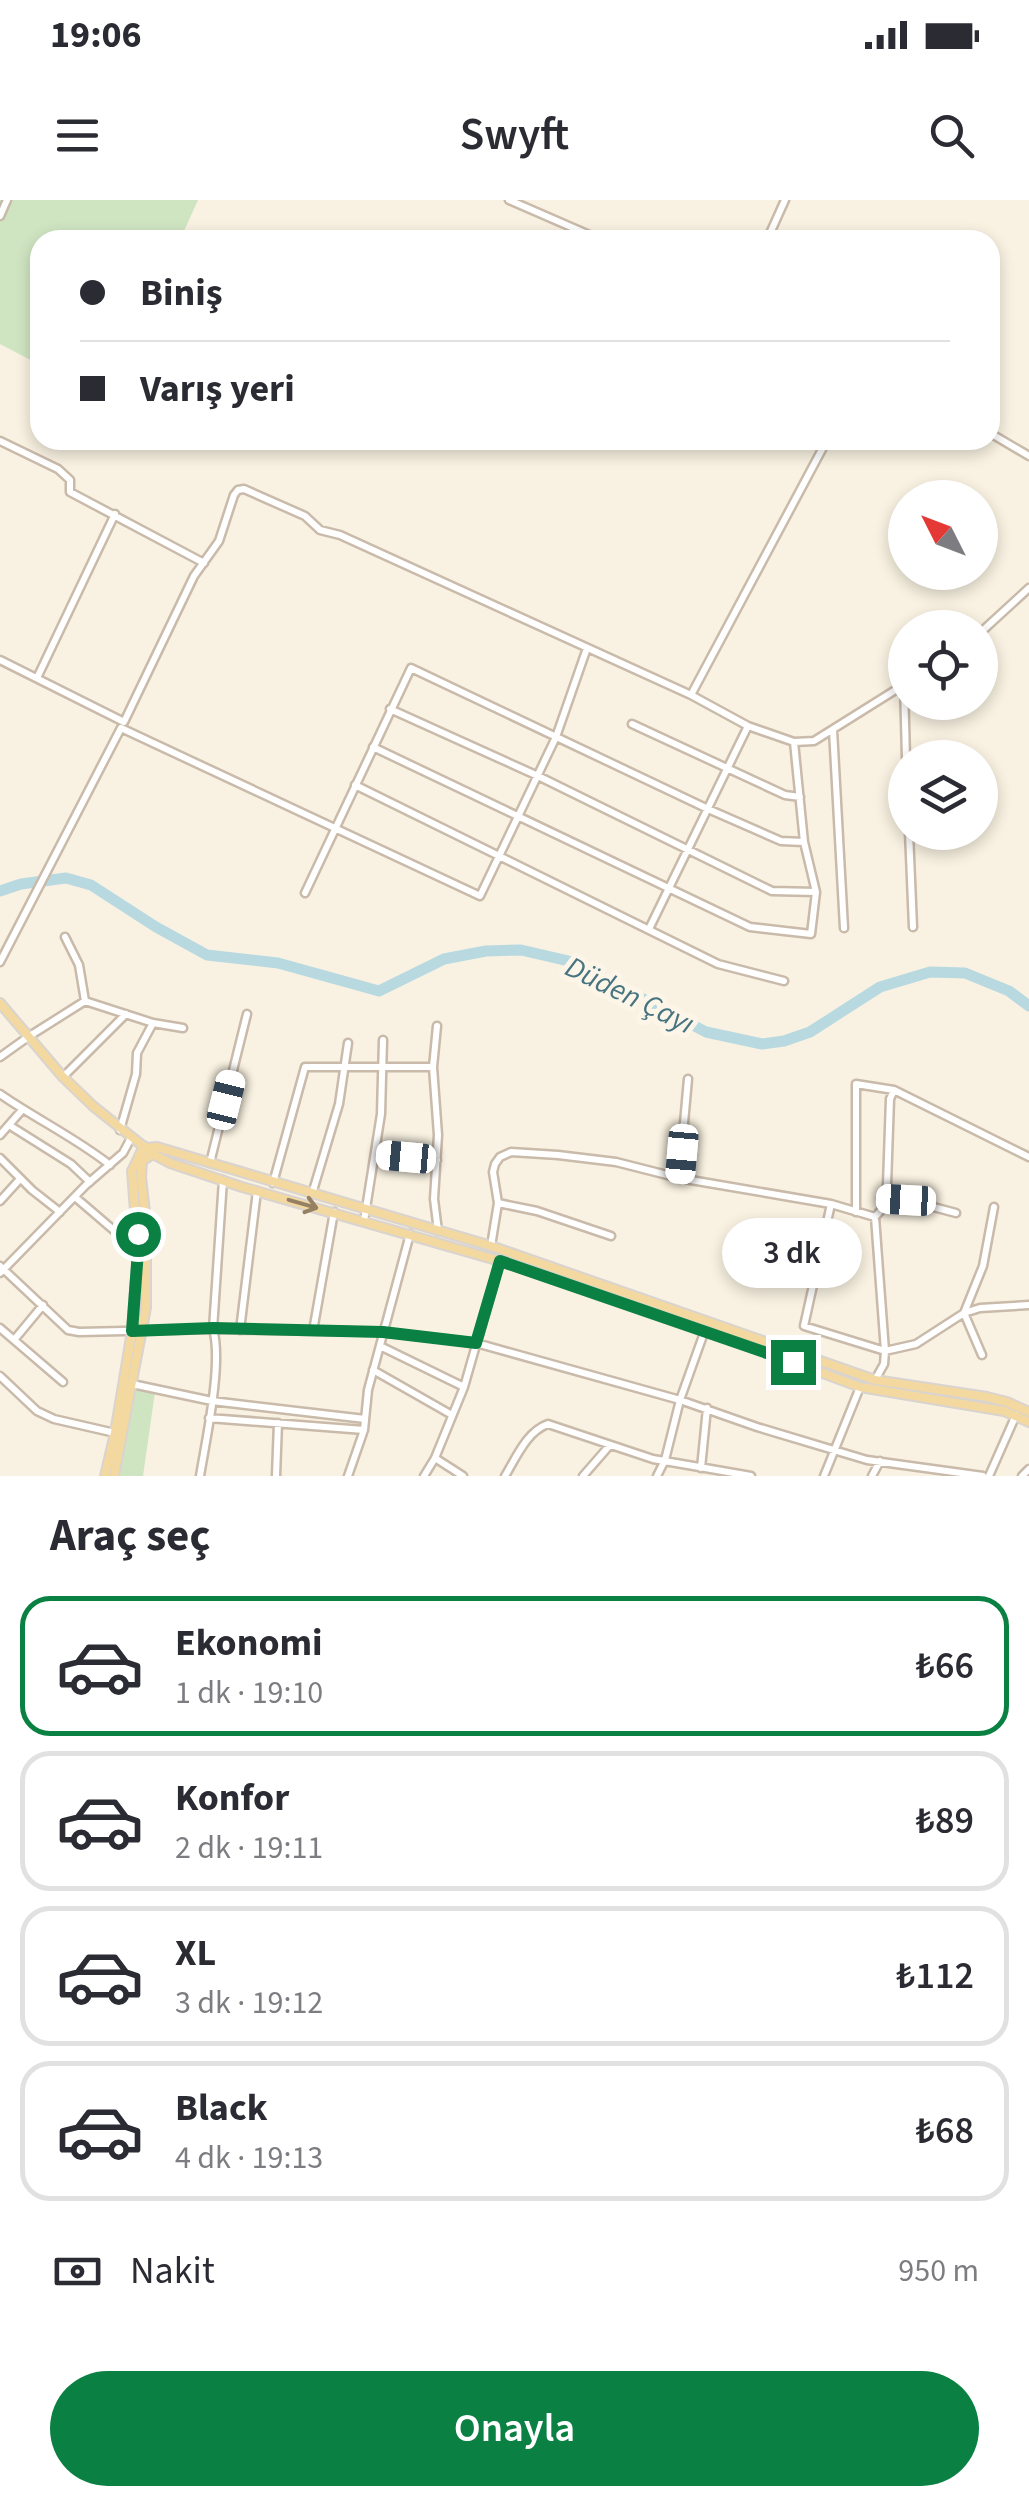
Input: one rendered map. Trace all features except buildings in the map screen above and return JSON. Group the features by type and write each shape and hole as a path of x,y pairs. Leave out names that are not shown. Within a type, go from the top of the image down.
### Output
{"main road":[{"path":"0,1003 63,1077 120,1130 170,1163 500,1261 860,1386 987,1397 1029,1412"},
{"path":"146,1149 157,1148 492,1246 874,1385 972,1404 1029,1422"},
{"path":"104,1476 132,1331 138,1251 132,1171 146,1149"},
{"path":"114,1476 143,1331 146,1221 139,1161"}],"street":[{"path":"0,216 8,200"},
{"path":"509,200 578,230"},
{"path":"772,230 785,200"},
{"path":"1000,440 1029,456"},
{"path":"0,441 58,469 70,480 70,492 204,563"},
{"path":"691,695 822,450"},
{"path":"0,962 123,725 194,576 219,541 238,490 244,489 306,516 320,530 340,535 691,695 748,726 794,742 814,741 888,694"},
{"path":"37,678 115,514"},
{"path":"998,616 1029,588"},
{"path":"0,660 123,725 480,896 556,737 587,648"},
{"path":"305,893 410,668 708,809 781,841 804,842"},
{"path":"390,709 538,776 772,891 816,892"},
{"path":"632,724 785,795 800,797"},
{"path":"649,929 748,726"},
{"path":"833,730 844,928"},
{"path":"373,746 750,927 811,934 816,892 804,842 794,742"},
{"path":"355,785 718,964 784,981"},
{"path":"910,850 912,927"},
{"path":"64,937 79,965 85,1001"},
{"path":"0,1058 85,1001 153,1023 183,1028"},
{"path":"63,1077 126,1014"},
{"path":"210,1164 247,1014"},
{"path":"120,1130 136,1074 137,1053 153,1023"},
{"path":"437,1026 432,1068 438,1135 434,1199 438,1231"},
{"path":"364,1221 381,1114 383,1040"},
{"path":"312,1194 339,1104 348,1044"},
{"path":"274,1183 305,1067 432,1068"},
{"path":"679,1178 688,1079"},
{"path":"856,1212 856,1084 894,1090 1027,1153"},
{"path":"874,1385 886,1351 875,1217 884,1208 890,1099 894,1090"},
{"path":"0,1094 110,1165"},
{"path":"0,1136 22,1110"},
{"path":"9,1126 71,1164 90,1182"},
{"path":"131,1138 123,1153 1,1269 68,1330 383,1332 476,1343 680,1400 835,1452 986,1476 1016,1415"},
{"path":"492,1246 498,1203 493,1172 500,1157 512,1152 616,1162 679,1178 831,1204 875,1217"},
{"path":"123,1153 139,1161"},
{"path":"376,1155 437,1160"},
{"path":"0,1158 60,1212"},
{"path":"0,1201 20,1179"},
{"path":"200,1476 217,1341 213,1328 223,1180"},
{"path":"240,1330 258,1191"},
{"path":"75,1197 138,1251"},
{"path":"885,1199 906,1200 956,1213"},
{"path":"498,1203 537,1211 611,1236"},
{"path":"831,1204 804,1326 886,1351 916,1344 964,1313 1029,1304"},
{"path":"982,1355 964,1313 983,1266 994,1207"},
{"path":"313,1331 334,1212"},
{"path":"348,1476 364,1430 368,1390 410,1234"},
{"path":"424,1476 464,1387 500,1261"},
{"path":"136,1286 146,1284"},
{"path":"14,1340 43,1305"},
{"path":"0,1328 63,1382"},
{"path":"657,1476 704,1330"},
{"path":"380,1346 464,1387"},
{"path":"373,1370 452,1415"},
{"path":"0,1376 37,1411 54,1419 115,1433"},
{"path":"132,1384 212,1401 364,1418"},
{"path":"824,1476 860,1386"},
{"path":"701,1468 706,1408"},
{"path":"209,1418 364,1430"},
{"path":"276,1476 278,1423"},
{"path":"505,1476 540,1426 548,1424 653,1459 751,1476"},
{"path":"583,1476 610,1445"},
{"path":"434,1458 463,1476"},
{"path":"872,1476 880,1461"}],"green space":[{"path":"0,200 198,200 184,230 30,230 30,360 0,344"},
{"path":"135,1389 155,1392 143,1476 119,1476"}],"waterway":[{"name":"Düden Çayı","path":"0,891 66,878 91,885 207,955 278,963 379,991 444,959 486,951 521,950 573,962 706,1032 762,1044 810,1032 880,987 930,972 965,973 1009,991 1029,1006"}],"route":[{"path":"138,1234 132,1331 213,1328 383,1332 476,1343 500,1261 793,1362"}]}
